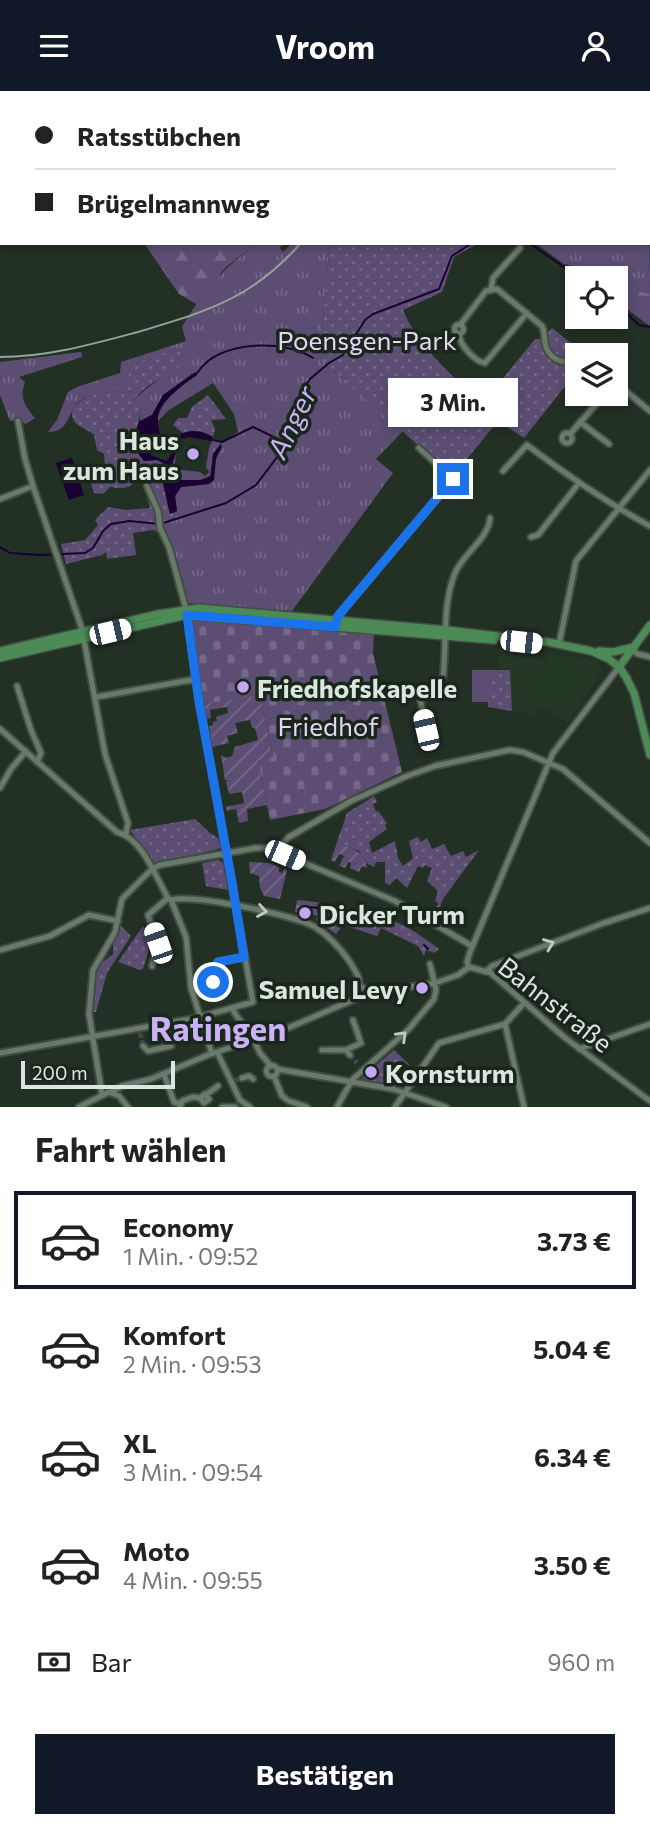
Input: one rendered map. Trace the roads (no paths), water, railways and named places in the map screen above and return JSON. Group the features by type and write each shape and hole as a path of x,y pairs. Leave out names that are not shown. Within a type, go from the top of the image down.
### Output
{"main road":[{"path":"0,651 186,612 447,633 591,651 633,648"},
{"path":"619,667 650,625"},
{"path":"0,658 83,635"},
{"path":"591,651 619,667 634,692 650,755"}],"street":[{"path":"491,289 493,278 520,248"},
{"path":"527,313 485,363 479,362 460,342 459,334 454,330 486,291 497,289 527,313 545,331 547,349 553,358 565,362"},
{"path":"628,393 650,411"},
{"path":"570,435 594,406"},
{"path":"18,421 33,486 60,559 83,635 105,754 128,823 126,834"},
{"path":"580,422 609,444"},
{"path":"503,471 527,445 579,484 650,526"},
{"path":"336,623 453,479 419,448"},
{"path":"559,645 576,561 650,470"},
{"path":"531,537 538,535 579,484"},
{"path":"0,499 33,486"},
{"path":"0,1053 140,1030 253,1002 234,907 186,612 170,547 160,528 158,511 147,486"},
{"path":"422,742 426,730 419,691 423,687 438,683 443,677 450,592 455,573 465,556 490,527 490,518"},
{"path":"633,648 638,654 650,657"},
{"path":"79,1107 122,1086 164,1075 258,1036 288,1028 369,993 435,983 458,975 469,967 467,960 471,949 553,753 619,667"},
{"path":"96,697 196,679"},
{"path":"17,686 41,753 37,762"},
{"path":"0,729 117,832 126,834 136,843 169,899 186,937 191,988 214,1053 240,1100 250,1107"},
{"path":"102,1094 91,1037 91,977 115,932 122,899 152,869 160,865 281,847 289,837 374,789 450,764 514,750 549,762 569,773 650,843"},
{"path":"0,788 26,751"},
{"path":"281,847 285,855 388,897 440,927 471,949"},
{"path":"152,966 158,943 148,915 169,899 189,898 293,917 318,929 341,948 360,980 359,986 369,993"},
{"path":"487,971 492,966 592,927 650,908"},
{"path":"0,950 50,936 89,915 118,921"},
{"path":"217,976 218,962 244,957"},
{"path":"337,1107 352,1080 423,1016 436,995 430,964"},
{"name":"Bahnstraße","path":"469,967 487,971 579,1049 650,1101"},
{"path":"396,1107 439,1043 505,1024 524,1003"},
{"path":"232,1008 237,1019 258,1036 260,1053 274,1067 274,1076 282,1096 307,1107"},
{"path":"322,1050 348,1053 361,1043 354,1020"},
{"path":"143,1046 148,1051 171,1046 166,1023"},
{"path":"505,1024 524,1107"},
{"path":"579,1049 650,1024"},
{"path":"258,1036 288,1028"},
{"path":"357,1063 365,1070"},
{"path":"274,1076 267,1074 267,1069 274,1067 352,1080 404,1092 446,1107"},
{"path":"164,1075 174,1102 181,1106 193,1097 209,1104 207,1094"},
{"path":"242,1077 249,1076 253,1079"},
{"path":"200,1098 218,1086"},
{"path":"111,1092 119,1096 128,1107"},
{"path":"222,1107 235,1107 240,1100"}],"waterway":[{"name":"Anger","path":"0,547 10,553 85,553 93,548 103,531 111,524 129,521 160,524 226,503 256,485 281,452 301,392 310,379 343,355 365,320 373,314 439,289 452,256 469,245"},
{"name":"Anger","path":"532,245 565,268"},
{"name":"Anger","path":"628,314 639,325 650,327"},
{"path":"198,372 208,361 220,354 252,346 286,348 313,358"},
{"path":"213,440 222,442 253,427 284,442"},
{"path":"303,906 340,911 375,921"},
{"path":"424,945 428,949"}],"tunnel":[{"path":"140,1033 143,1046"},
{"path":"350,1055 357,1063"},
{"path":"234,1081 242,1078"}],"railway":[{"path":"0,357 35,355 87,345 179,320 243,292 259,282 299,245"}],"place":[{"name":"Haus zum Haus","path":"193,454"},
{"name":"Friedhofskapelle","path":"243,687"},
{"name":"Dicker Turm","path":"305,913"},
{"name":"Samuel Levy","path":"422,988"},
{"name":"Kornsturm","path":"371,1072"}],"district":[{"name":"Ratingen","path":"218,1027"}],"park label":[{"name":"Poensgen-Park","path":"367,339"},
{"name":"Friedhof","path":"328,725"}]}
